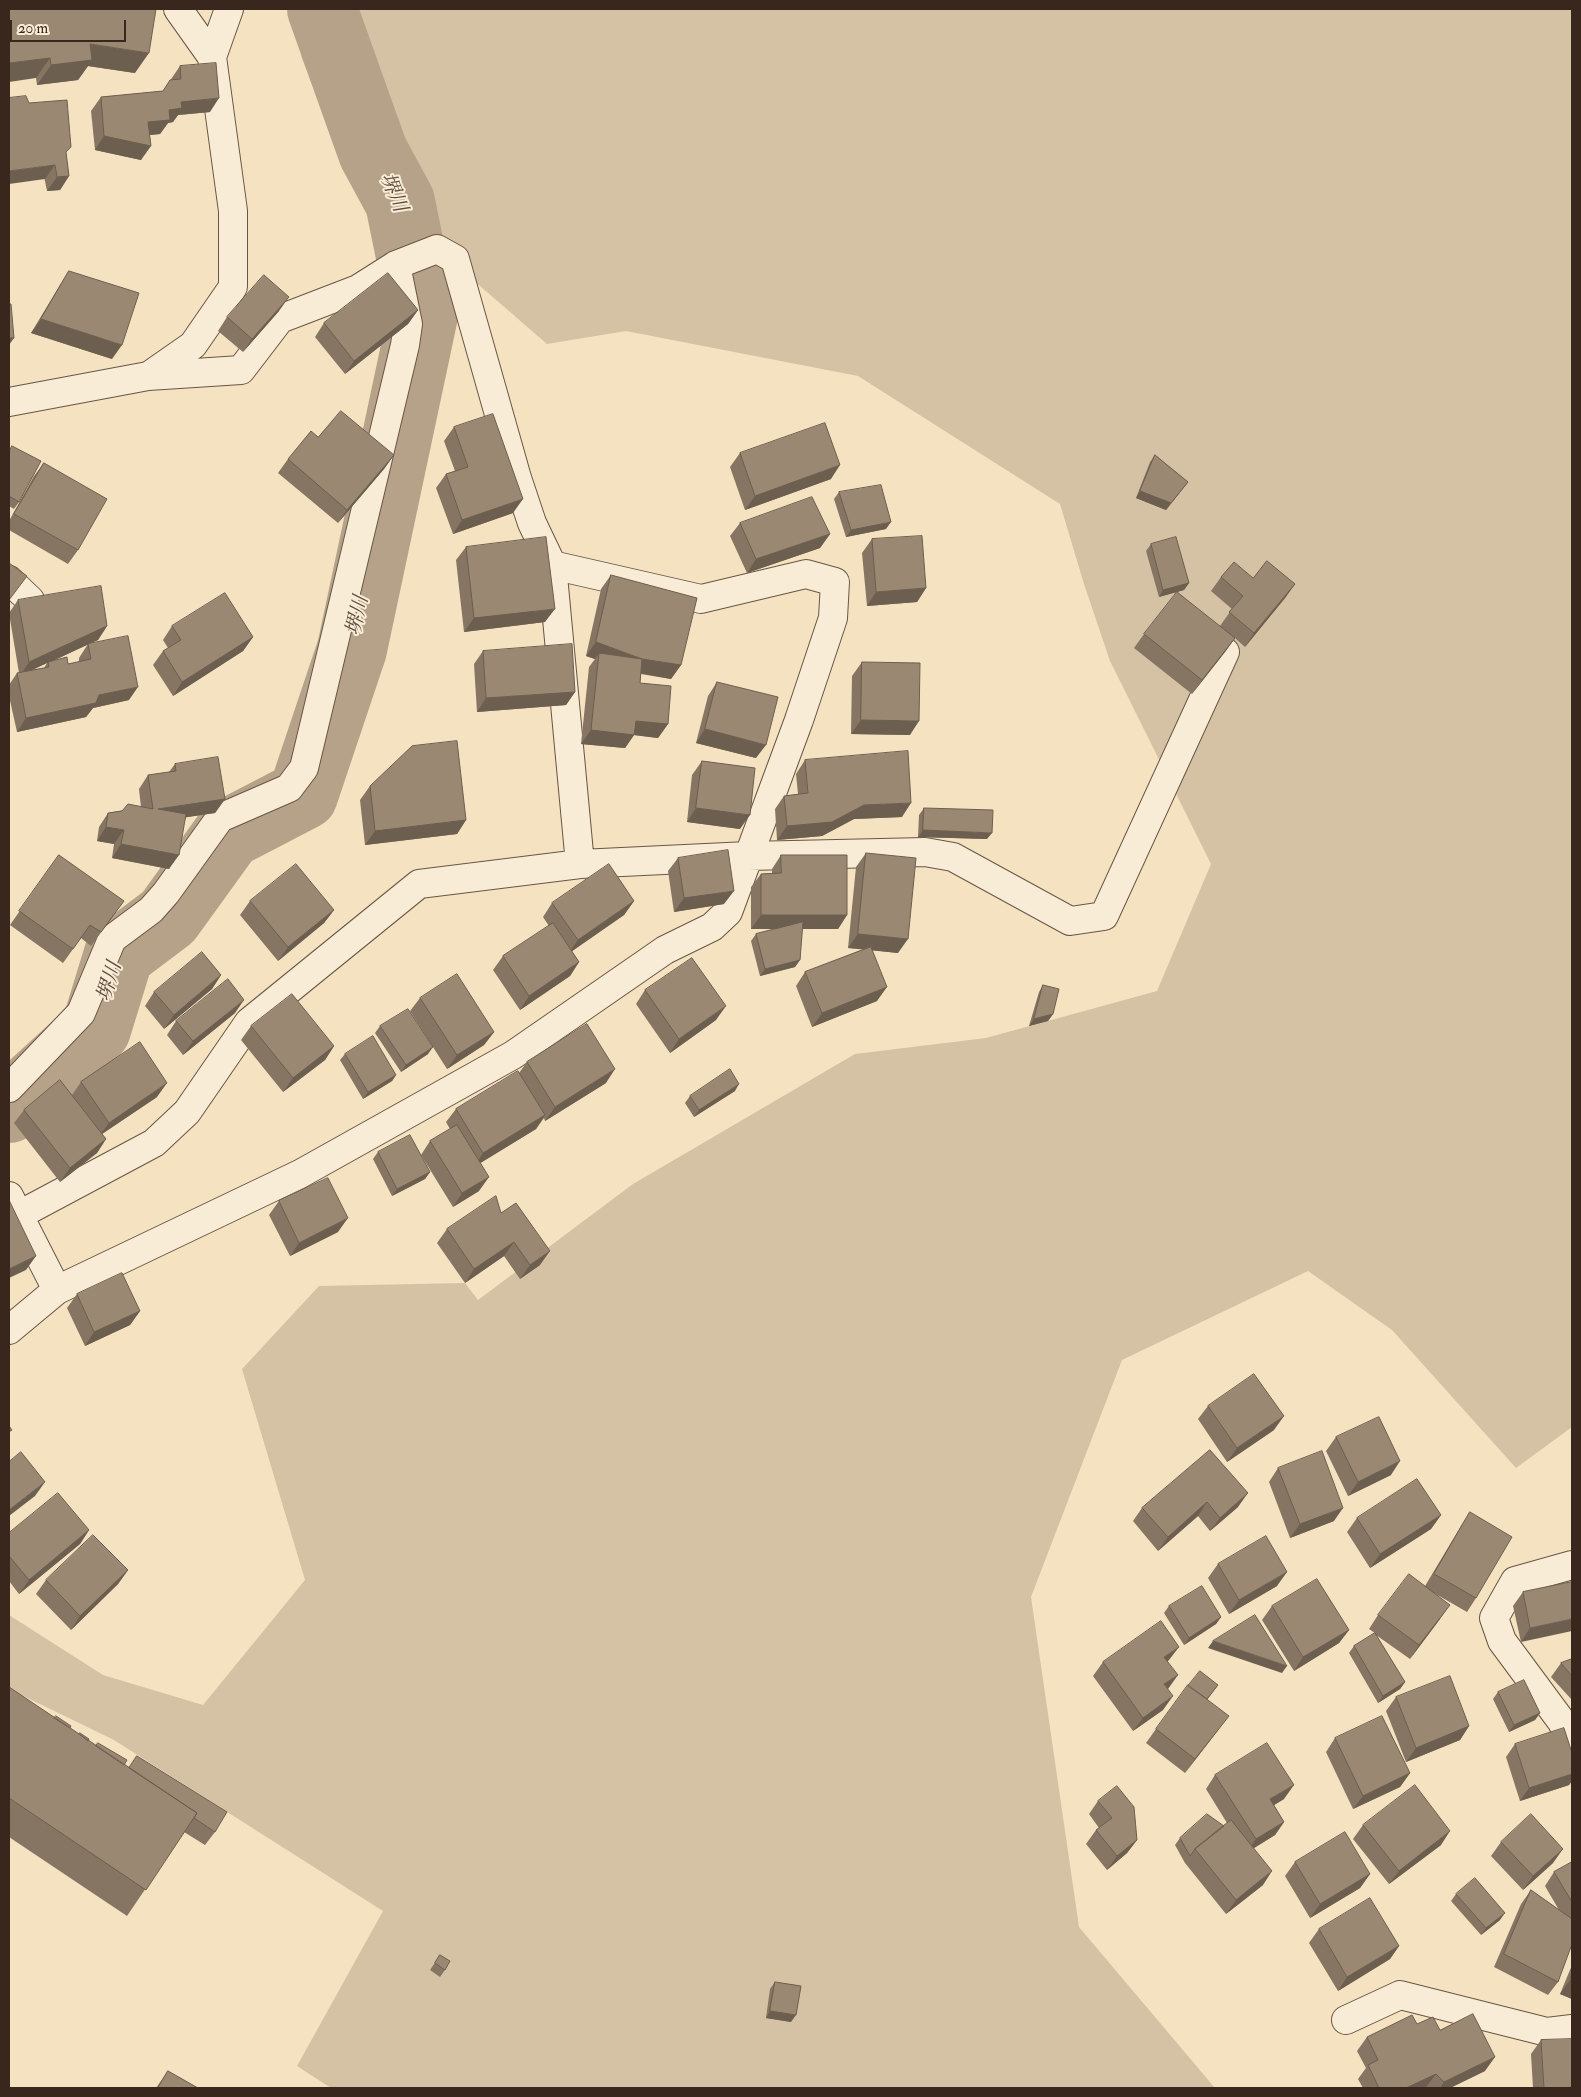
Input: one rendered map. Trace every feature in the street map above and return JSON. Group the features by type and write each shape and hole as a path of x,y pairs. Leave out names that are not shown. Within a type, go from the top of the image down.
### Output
{"street":[{"path":"178,9 212,57"},
{"path":"148,376 194,345 233,287 233,211 212,57 229,9"},
{"path":"9,402 148,376 241,370 280,319 358,289 396,265 437,249 455,259 517,478 532,523 552,566 580,864"},
{"path":"9,1088 80,1013 112,939 151,910 166,893 220,818 289,788 304,768 405,345 408,324 396,265"},
{"path":"9,1330 57,1290 300,1174 514,1055 665,950 712,927 728,912 799,720 833,618 835,582 806,574 701,599 552,566"},
{"path":"9,580 30,600"},
{"path":"57,1290 14,1205 154,1143 188,1112 250,1022 419,884 580,864 748,856 925,852 953,857 1070,921 1104,916 1225,652"},
{"path":"1572,1565 1515,1581 1494,1618 1502,1641 1562,1722 1572,1744"},
{"path":"1346,2020 1400,1995 1546,2032 1572,2029"}],"shaded area":[{"path":"327,9 1572,9 1572,1427 1516,1468 1392,1330 1308,1271 1122,1360 1031,1597 1079,1927 1215,2088 331,2088 297,2066 383,1911 114,1740 9,1689 9,1615 103,1675 203,1705 305,1580 242,1369 319,1286 465,1283 478,1300 633,1184 855,1054 986,1038 1157,991 1211,864 1110,661 1060,504 858,376 626,331 547,344 346,170 301,56"}],"building":[{"path":"9,9 156,9 149,53 90,44 92,60 51,65 50,58 9,63"},
{"path":"216,63 219,98 181,102 182,108 169,110 170,120 148,122 151,146 104,136 101,97 163,91 170,80 181,79 180,66"},
{"path":"26,96 29,103 67,100 71,147 66,152 69,176 57,177 55,165 9,171 9,98"},
{"path":"69,271 139,293 122,345 41,319"},
{"path":"388,273 418,310 354,361 324,323"},
{"path":"264,275 289,297 252,339 227,317"},
{"path":"9,304 11,304 14,338 9,338"},
{"path":"341,411 394,455 347,510 288,459 311,431 318,437"},
{"path":"493,414 523,499 462,520 446,474 468,467 454,427"},
{"path":"825,423 840,465 755,496 740,453"},
{"path":"12,446 41,461 19,502 9,496 9,453"},
{"path":"1155,455 1188,482 1171,503 1140,491"},
{"path":"44,463 107,499 78,550 14,514"},
{"path":"881,485 891,522 851,530 839,492"},
{"path":"812,497 830,534 756,559 740,523"},
{"path":"922,536 926,588 876,592 872,539"},
{"path":"546,537 555,609 474,618 466,547"},
{"path":"1176,537 1189,583 1163,590 1151,544"},
{"path":"1267,561 1295,584 1254,633 1229,612 1243,596 1221,577 1234,562 1253,578"},
{"path":"9,563 27,576 9,600"},
{"path":"611,575 697,598 681,665 642,659 596,642"},
{"path":"101,586 107,626 29,662 18,600"},
{"path":"1177,592 1235,638 1202,680 1144,634"},
{"path":"225,593 253,637 182,682 163,651 181,640 172,626"},
{"path":"128,636 138,687 99,695 96,703 26,718 17,673 49,667 48,662 67,657 68,664 91,659 88,644"},
{"path":"572,644 575,692 486,698 483,651"},
{"path":"599,653 642,659 640,683 671,686 668,724 636,721 634,735 591,730"},
{"path":"862,662 920,663 919,721 861,720"},
{"path":"717,682 778,697 766,745 705,729"},
{"path":"457,741 466,820 375,831 370,786 412,746"},
{"path":"908,751 911,803 864,805 832,822 787,826 784,796 808,793 805,760"},
{"path":"218,757 225,799 158,809 186,814 179,855 121,844 124,830 106,827 108,813 122,811 128,804 153,809 148,775 176,771 175,764"},
{"path":"702,761 755,768 750,815 696,808"},
{"path":"924,808 993,810 992,833 923,830"},
{"path":"728,850 734,891 684,898 678,858"},
{"path":"866,853 916,858 908,939 858,934"},
{"path":"59,855 124,901 101,932 90,925 73,949 19,911"},
{"path":"781,855 847,855 847,915 761,915 761,874 781,873"},
{"path":"296,864 334,910 288,947 250,901"},
{"path":"609,864 634,901 578,940 552,903"},
{"path":"803,922 800,960 765,969 756,934"},
{"path":"553,923 579,962 529,996 503,956"},
{"path":"871,947 887,987 822,1013 805,972"},
{"path":"202,952 221,975 174,1015 154,992"},
{"path":"692,958 726,1006 679,1039 645,990"},
{"path":"457,974 494,1032 457,1055 420,998"},
{"path":"228,979 244,1000 193,1041 176,1021"},
{"path":"1043,985 1059,989 1053,1014 1034,1019"},
{"path":"292,994 334,1046 293,1078 251,1026"},
{"path":"408,1009 433,1047 406,1065 380,1026"},
{"path":"587,1024 615,1069 555,1107 527,1062"},
{"path":"373,1036 396,1075 368,1092 345,1054"},
{"path":"140,1042 167,1083 109,1123 81,1082"},
{"path":"730,1069 739,1084 699,1110 690,1096"},
{"path":"518,1071 545,1115 483,1153 456,1109"},
{"path":"60,1080 106,1139 70,1168 24,1110"},
{"path":"457,1125 489,1177 462,1193 430,1141"},
{"path":"410,1135 430,1172 397,1189 378,1152"},
{"path":"328,1178 348,1218 299,1243 279,1201"},
{"path":"496,1196 501,1213 516,1203 550,1251 530,1265 514,1242 474,1269 447,1229"},
{"path":"9,1200 36,1256 9,1269"},
{"path":"122,1273 140,1311 94,1332 77,1294"},
{"path":"1254,1374 1284,1416 1237,1448 1208,1406"},
{"path":"1379,1417 1400,1461 1358,1482 1336,1437"},
{"path":"1210,1450 1248,1493 1220,1518 1207,1502 1168,1537 1142,1508"},
{"path":"1322,1451 1343,1508 1300,1524 1278,1468"},
{"path":"21,1452 45,1482 9,1510 9,1462"},
{"path":"1417,1479 1441,1515 1380,1554 1357,1518"},
{"path":"58,1493 89,1530 29,1580 9,1556 9,1533"},
{"path":"1470,1512 1512,1537 1476,1598 1434,1574"},
{"path":"93,1535 128,1570 80,1616 46,1580"},
{"path":"1266,1536 1287,1572 1239,1600 1218,1564"},
{"path":"1409,1574 1450,1605 1419,1645 1378,1615"},
{"path":"1317,1579 1349,1630 1303,1657 1272,1606"},
{"path":"1572,1582 1572,1619 1530,1628 1523,1592"},
{"path":"1202,1586 1221,1617 1189,1638 1169,1606"},
{"path":"1255,1615 1287,1666 1213,1641"},
{"path":"1161,1621 1179,1647 1164,1657 1178,1675 1164,1684 1173,1696 1143,1718 1103,1662"},
{"path":"1375,1633 1405,1682 1383,1696 1354,1646"},
{"path":"1572,1659 1572,1676 1561,1663"},
{"path":"1200,1671 1218,1685 1207,1699 1188,1686"},
{"path":"1450,1676 1469,1726 1416,1748 1396,1697"},
{"path":"1524,1680 1540,1713 1514,1725 1498,1692"},
{"path":"1188,1685 1229,1716 1195,1759 1156,1729"},
{"path":"9,1687 197,1813 146,1890 9,1798"},
{"path":"56,1716 71,1726 70,1728 54,1718"},
{"path":"1382,1716 1410,1773 1363,1796 1335,1738"},
{"path":"1564,1728 1572,1753 1572,1774 1529,1788 1515,1744"},
{"path":"79,1734 89,1739 88,1741"},
{"path":"98,1743 127,1760 124,1765 96,1746"},
{"path":"1267,1743 1294,1785 1270,1799 1284,1822 1256,1839 1215,1775"},
{"path":"137,1756 227,1812 215,1832 194,1818 197,1813 129,1768"},
{"path":"1415,1785 1450,1831 1399,1871 1363,1825"},
{"path":"1117,1786 1134,1807 1137,1840 1117,1856 1096,1830 1112,1818 1098,1801"},
{"path":"1207,1814 1224,1826 1195,1849 1190,1856 1180,1838"},
{"path":"1531,1814 1563,1849 1533,1876 1501,1842"},
{"path":"1231,1820 1272,1871 1236,1900 1195,1849"},
{"path":"1345,1832 1370,1874 1320,1904 1295,1862"},
{"path":"1572,1862 1572,1902 1554,1872"},
{"path":"1475,1878 1505,1913 1486,1928 1456,1894"},
{"path":"1531,1890 1572,1919 1572,1944 1558,1982 1504,1954"},
{"path":"1370,1898 1399,1946 1347,1977 1319,1929"},
{"path":"440,1955 450,1961 445,1970 435,1963"},
{"path":"775,1982 801,1986 796,2015 770,2011"},
{"path":"1473,2014 1495,2057 1444,2082 1436,2074 1406,2088 1379,2088 1368,2065 1378,2060 1367,2037 1412,2015 1417,2024 1433,2017 1440,2030"},
{"path":"1572,2039 1572,2087 1544,2088 1541,2040"},
{"path":"168,2071 198,2088 158,2088"}],"waterway":[{"name":"堺川","path":"9,1108 96,1029 119,954 168,917 228,834 303,795 352,649 423,315 400,202 373,152 322,9"}]}
